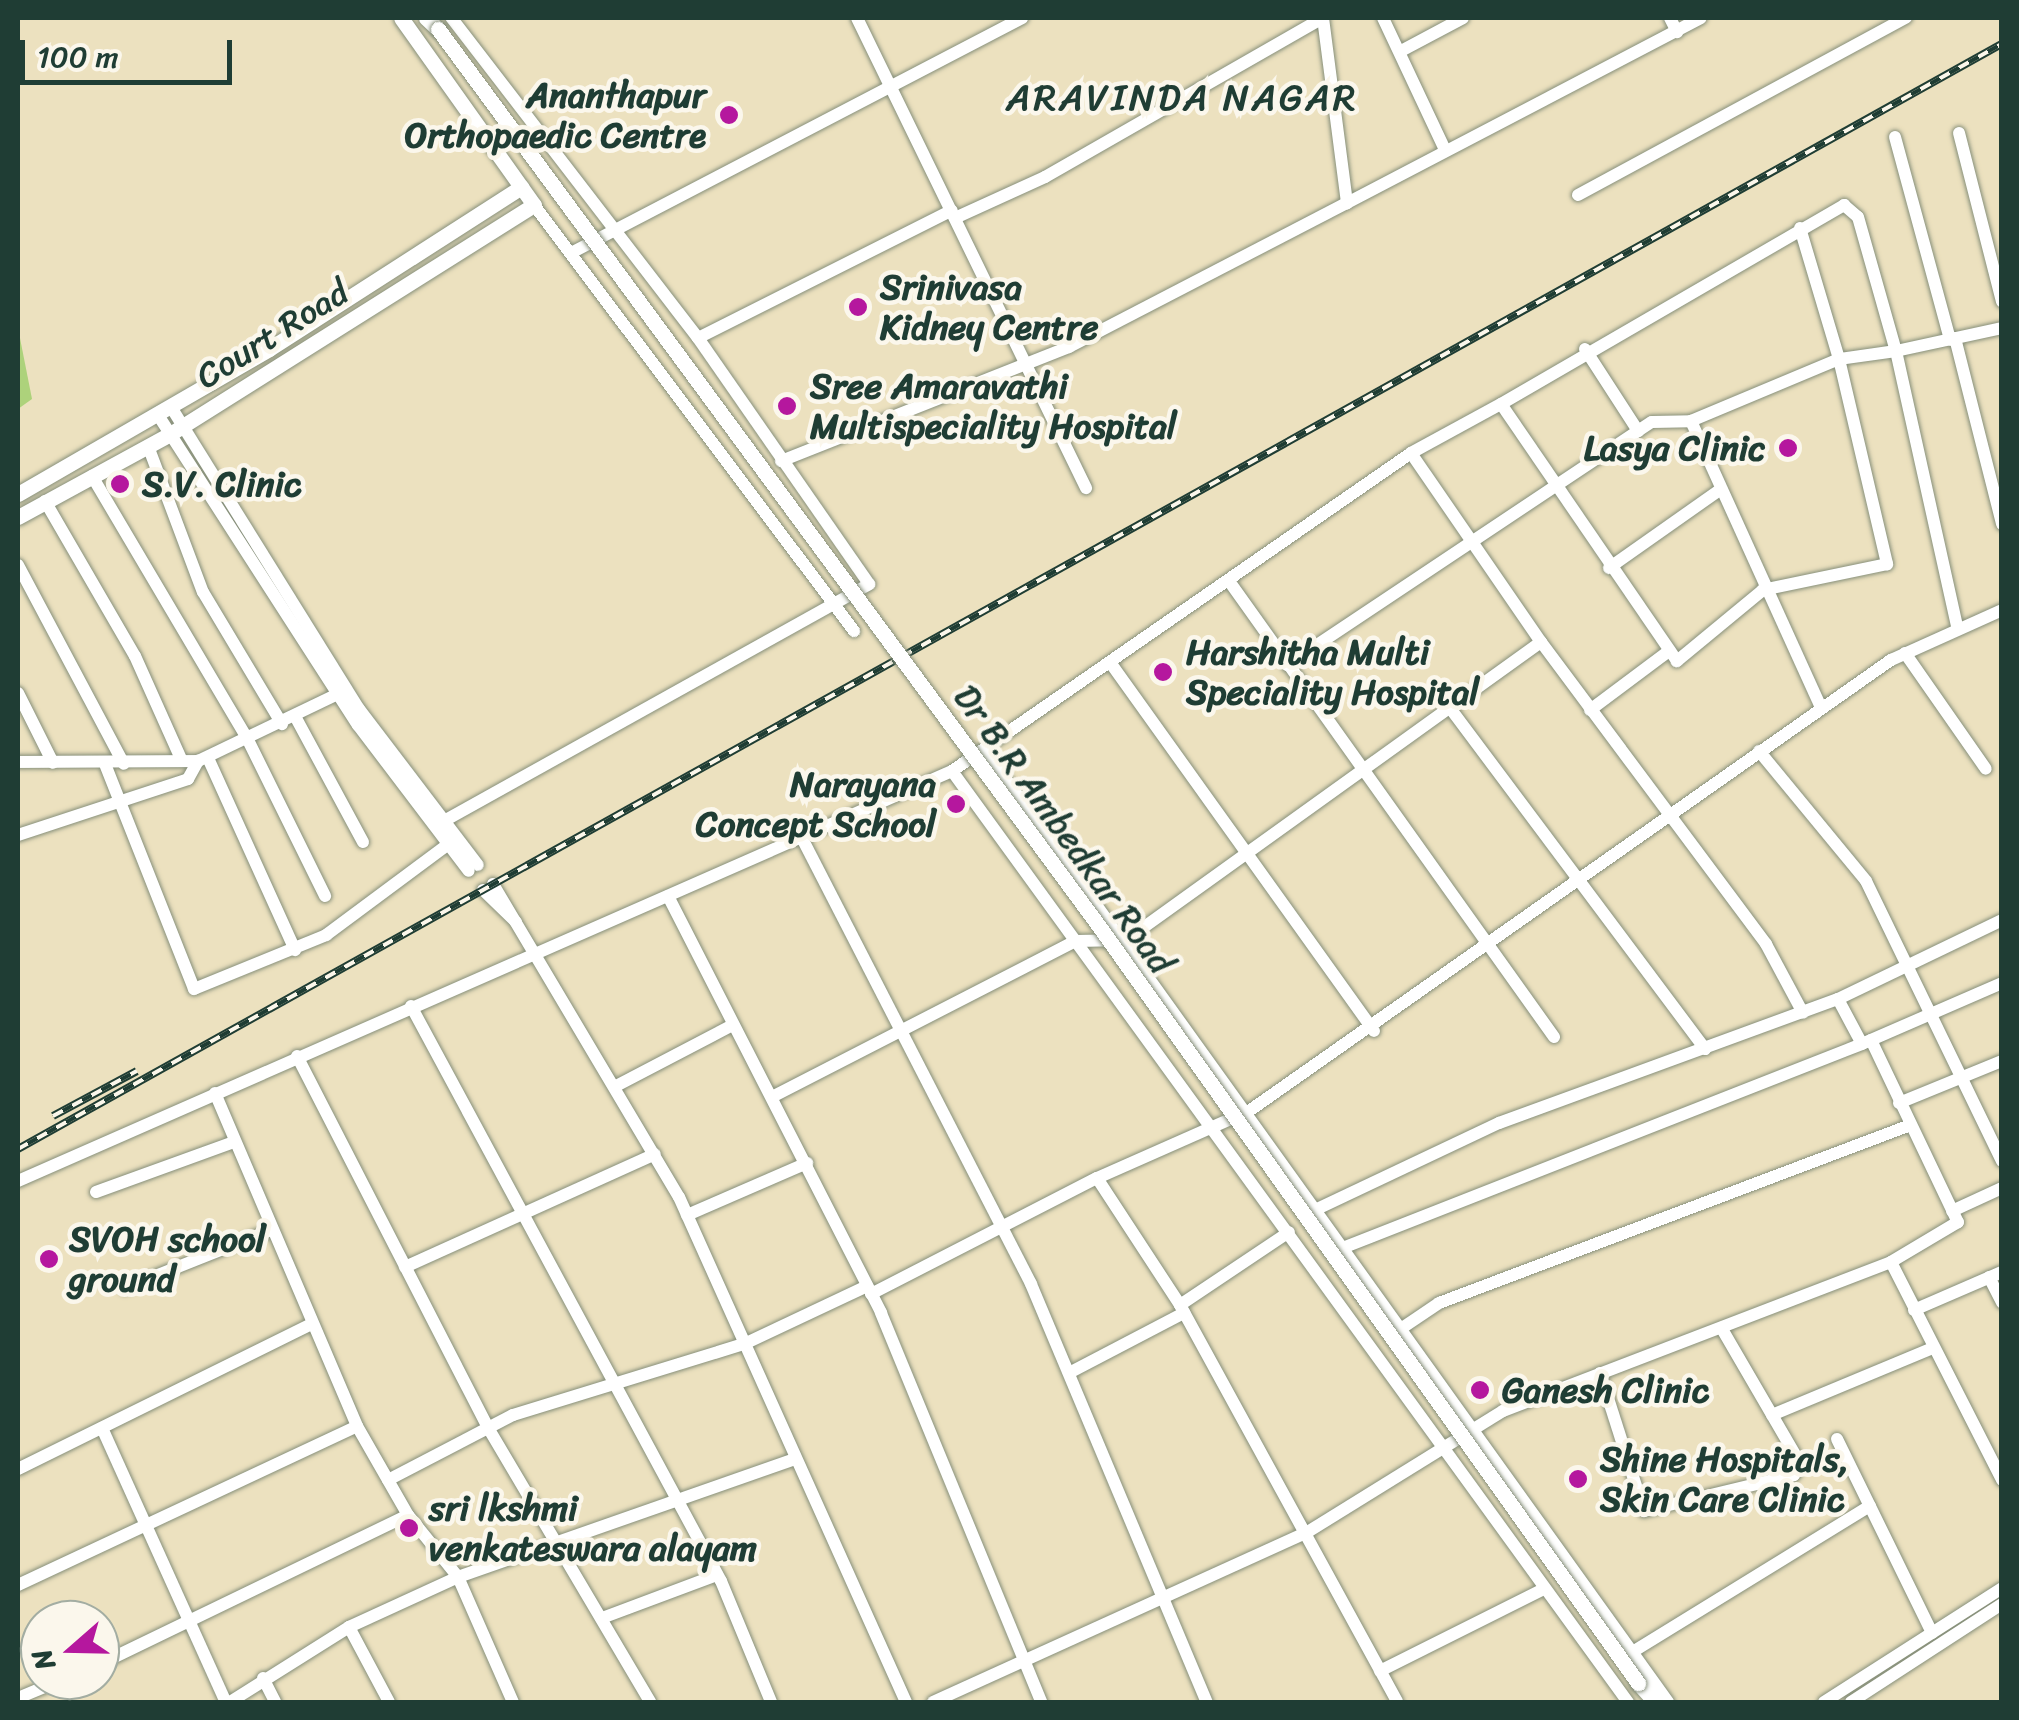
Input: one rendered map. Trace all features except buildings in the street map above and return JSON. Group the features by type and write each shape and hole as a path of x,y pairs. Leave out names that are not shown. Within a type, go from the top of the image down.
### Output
{"street":[{"path":"401,18 534,205 854,631"},
{"path":"442,822 534,764 836,606 869,584 698,338 452,18"},
{"path":"857,18 1086,488"},
{"path":"571,254 613,224 892,87 1022,18"},
{"path":"698,338 954,214 1323,18 1347,203"},
{"path":"1383,18 1445,150"},
{"path":"1401,51 1463,18"},
{"path":"1670,18 1677,32"},
{"path":"780,460 1026,364 1702,18"},
{"path":"1578,195 1906,18"},
{"name":"Dr B.R Ambedkar Road","path":"430,21 1101,928 1652,1702"},
{"path":"1959,133 2002,302"},
{"path":"1895,137 2002,524"},
{"name":"Court Road","path":"18,494 164,411 521,187"},
{"name":"Court Road","path":"18,517 176,430 534,205"},
{"path":"18,1182 296,1056 803,840 952,771 1112,665 1412,453 1501,404 1584,349 1800,228 1853,207 1896,352 1957,626"},
{"path":"1501,404 1608,568 1677,661 1764,590 1887,564 1839,359 1800,228"},
{"path":"1288,665 1470,539 1638,430 1671,416 1692,421 1839,359 1896,352 2002,328"},
{"path":"1584,349 1638,430"},
{"path":"164,411 343,692 447,844 474,868 343,692"},
{"path":"1692,421 1764,590 1821,708"},
{"path":"148,446 203,592 363,842"},
{"path":"1412,453 1669,820 1766,944 1802,1013"},
{"path":"92,476 248,740 325,896"},
{"path":"1608,568 1721,489"},
{"path":"45,501 135,656 182,761"},
{"path":"18,565 124,764"},
{"path":"1229,581 1363,772 1493,944 1554,1037"},
{"path":"388,1480 487,1427 612,1383 744,1344 1006,1231 1096,1178 1249,1111 1374,1032 1821,708 1905,653 1957,626 2002,610"},
{"path":"772,1097 907,1033 1076,941 1126,940 1250,856 1541,642"},
{"path":"1590,710 1669,651"},
{"path":"1905,653 1986,769"},
{"path":"1112,665 1374,1032"},
{"path":"18,762 124,764 203,760 343,692"},
{"path":"18,693 53,763"},
{"path":"1450,708 1705,1049"},
{"path":"985,750 1319,1208 1668,1702"},
{"path":"1759,751 1866,881 1910,960 1932,1017 2002,1161"},
{"path":"18,834 188,778 203,760"},
{"path":"203,760 295,950"},
{"path":"105,764 194,989 295,950 447,844"},
{"path":"952,771 1290,1232 1440,1450 1628,1702"},
{"path":"803,840 907,1033 1006,1231 1207,1702"},
{"path":"488,887 537,953 686,1214 906,1702"},
{"path":"668,896 869,1290 1041,1702"},
{"path":"1319,1208 1500,1124 1838,999 1910,960 2002,920"},
{"path":"1345,1247 1932,1017 2002,983"},
{"path":"932,1702 1164,1604 1306,1533 1474,1428 1600,1373 1891,1262 1958,1222 1866,1042 1838,999"},
{"path":"411,1006 717,1575 771,1702"},
{"path":"616,1086 731,1026"},
{"path":"296,1056 487,1427 650,1702"},
{"path":"1899,1104 2002,1061"},
{"path":"215,1092 310,1325 358,1426 408,1516 458,1578 513,1702"},
{"path":"1402,1328 1439,1304 1908,1126"},
{"path":"96,1192 234,1142"},
{"path":"405,1267 655,1154"},
{"path":"686,1214 807,1163"},
{"path":"1096,1178 1182,1309 1397,1702"},
{"path":"1952,1211 2002,1188"},
{"path":"126,1288 271,1230"},
{"path":"1069,1373 1182,1309 1290,1232"},
{"path":"1891,1262 2002,1480"},
{"path":"1914,1310 1995,1274 2002,1303"},
{"path":"18,1469 310,1325"},
{"path":"1600,1373 1647,1512 1798,1474 1772,1416 1722,1329"},
{"path":"1772,1416 1933,1348"},
{"path":"18,1584 358,1426"},
{"path":"102,1428 228,1702 349,1627 458,1578 795,1459"},
{"path":"1837,1439 1932,1633"},
{"path":"1634,1651 1870,1506"},
{"path":"120,1655 408,1516"},
{"path":"602,1618 717,1575"},
{"path":"1824,1702 2002,1588"},
{"path":"1380,1671 1544,1589"},
{"path":"1851,1702 2002,1604"},
{"path":"349,1627 389,1702"},
{"path":"263,1678 275,1702"}],"green space":[{"path":"18,328 32,399 18,409"}],"railway":[{"path":"18,1149 2002,44"},
{"path":"53,1116 137,1071"}],"place":[{"name":"Ananthapur Orthopaedic Centre","path":"729,115"},
{"name":"Srinivasa Kidney Centre","path":"858,307"},
{"name":"Sree Amaravathi Multispeciality Hospital","path":"787,406"},
{"name":"Lasya Clinic","path":"1788,448"},
{"name":"S.V. Clinic","path":"120,484"},
{"name":"Harshitha Multi Speciality Hospital","path":"1163,672"},
{"name":"Narayana Concept School","path":"956,804"},
{"name":"SVOH school ground","path":"49,1259"},
{"name":"Ganesh Clinic","path":"1480,1390"},
{"name":"Shine Hospitals, Skin Care Clinic","path":"1578,1479"},
{"name":"sri lkshmi venkateswara alayam","path":"409,1528"}],"district":[{"name":"ARAVINDA NAGAR","path":"1182,98"}]}
